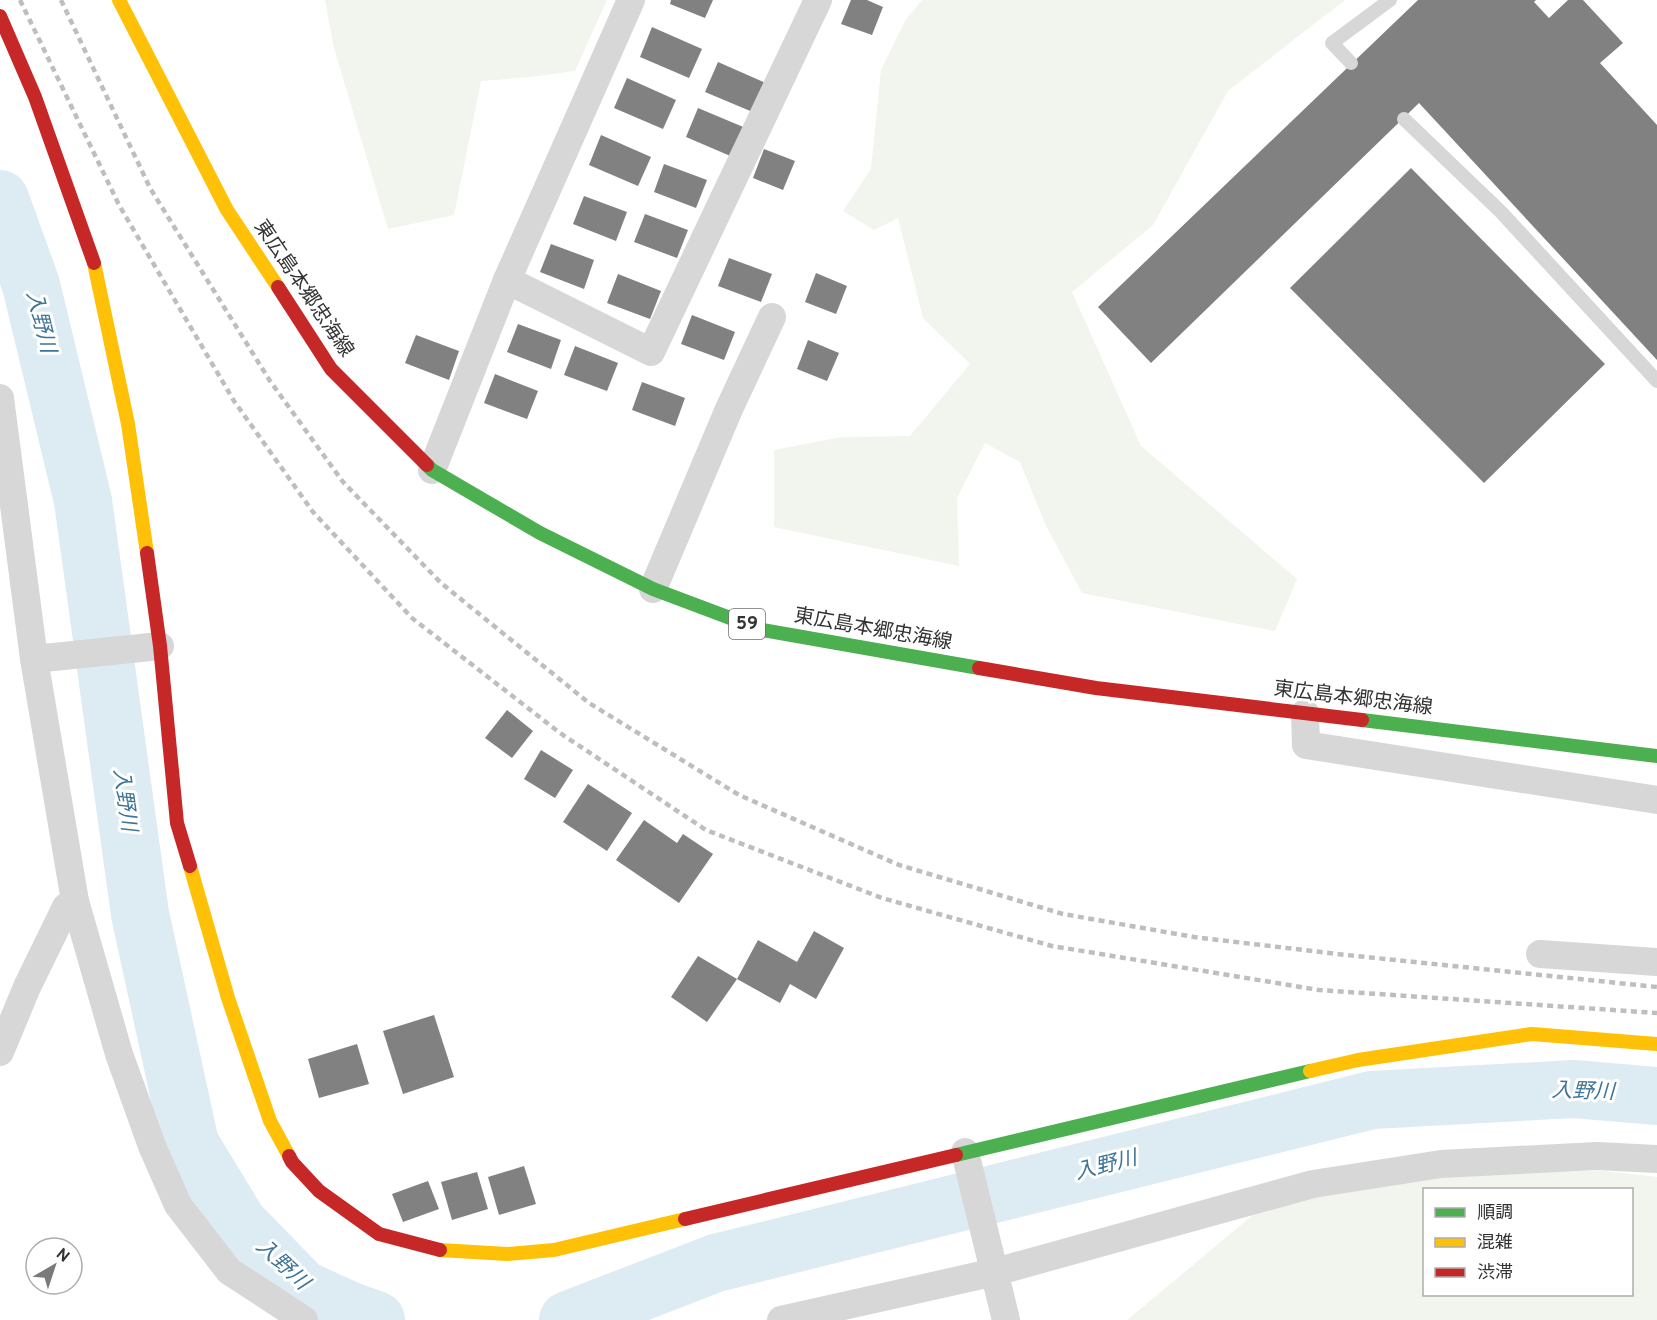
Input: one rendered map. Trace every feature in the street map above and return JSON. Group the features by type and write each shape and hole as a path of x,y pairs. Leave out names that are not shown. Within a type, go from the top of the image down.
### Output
{"street":[{"name":"東広島本郷忠海線","path":"119,0 227,210 331,369 432,470 540,533 653,589 762,630 1096,688 1657,756"},
{"path":"432,470 507,280 631,0"},
{"path":"507,280 651,352 818,0"},
{"path":"0,16 35,97 92,254 128,424 160,646 177,823 228,998 270,1121 292,1162 319,1191 379,1234 440,1250 507,1254 554,1250 1358,1060 1532,1034 1657,1044"},
{"path":"653,589 729,409 772,316"},
{"path":"0,398 34,659 75,900 119,1054 152,1146 178,1205 229,1271 304,1320"},
{"path":"34,659 160,646"},
{"path":"1305,713 1306,745 1657,800"},
{"path":"0,1052 27,987 66,907 75,900"},
{"path":"1540,954 1657,962"},
{"path":"965,1152 1006,1320"},
{"path":"781,1320 1313,1184 1441,1164 1597,1156 1657,1160"}],"lane":[{"path":"1351,63 1332,44 1390,0"},
{"path":"1404,119 1501,212 1657,381"}],"shaded area":[{"path":"325,0 607,0 575,71 481,81 454,215 388,229 334,48"},
{"path":"922,0 1345,0 1228,91 1153,225 1072,292 1141,446 1297,579 1275,631 1082,593 1046,526 1020,462 985,443 957,498 959,566 774,527 774,450 842,437 910,436 970,364 923,318 898,218 874,230 843,211 871,169 881,70 905,21"},
{"path":"1605,1171 1657,1177 1657,1320 1127,1320 1302,1174"}],"building":[{"path":"671,0 713,0 705,18 670,4"},
{"path":"851,0 867,0 883,7 872,35 841,24"},
{"path":"1418,0 1536,0 1534,2 1549,18 1568,0 1583,0 1623,43 1600,63 1657,125 1657,360 1419,103 1151,363 1098,307"},
{"path":"652,27 702,49 689,78 640,57"},
{"path":"718,62 768,84 755,113 705,92"},
{"path":"627,78 676,100 663,129 614,108"},
{"path":"698,108 748,129 735,158 686,137"},
{"path":"601,135 651,157 638,186 589,165"},
{"path":"764,149 795,161 783,190 753,178"},
{"path":"664,164 707,180 696,208 654,192"},
{"path":"1411,168 1605,364 1484,483 1290,288"},
{"path":"584,196 627,212 616,241 573,224"},
{"path":"645,214 688,230 677,258 634,242"},
{"path":"551,244 594,260 584,289 540,272"},
{"path":"729,258 772,274 761,302 718,286"},
{"path":"816,273 847,286 836,314 805,302"},
{"path":"618,274 661,291 650,319 607,303"},
{"path":"692,315 735,332 724,360 681,344"},
{"path":"518,324 561,340 551,369 507,352"},
{"path":"416,335 459,351 449,380 405,363"},
{"path":"808,340 839,353 827,381 797,369"},
{"path":"575,346 618,363 607,391 564,375"},
{"path":"495,374 538,391 527,419 484,403"},
{"path":"642,382 685,398 675,426 632,410"},
{"path":"507,710 533,731 512,758 485,738"},
{"path":"541,750 573,770 555,798 524,779"},
{"path":"588,784 632,813 607,851 563,822"},
{"path":"644,820 677,843 683,834 713,854 679,903 616,860"},
{"path":"814,931 844,948 816,999 790,984 780,1003 737,979 758,940 797,962"},
{"path":"698,956 737,979 707,1022 671,997"},
{"path":"434,1015 454,1077 403,1094 383,1031"},
{"path":"357,1044 369,1084 319,1098 308,1059"},
{"path":"524,1166 536,1204 499,1215 488,1177"},
{"path":"477,1172 488,1209 452,1220 441,1182"},
{"path":"428,1181 439,1209 403,1222 392,1194"}],"waterway":[{"name":"入野川","path":"0,199 31,285 83,501 140,914 190,1144 238,1223 302,1289 376,1320"},
{"name":"入野川","path":"568,1320 716,1263 1372,1100 1574,1089 1657,1096"}],"railway":[{"path":"20,0 119,205 234,401 313,512 412,618 560,733 706,830 882,898 1052,946 1319,990 1657,1013"},
{"path":"61,0 150,188 270,381 343,482 441,583 589,703 739,795 899,865 1063,914 1194,937 1657,987"}],"traffic: fast":[{"path":"427,465 540,533 653,589 762,630 979,668"},
{"path":"1362,720 1657,756"},
{"path":"956,1155 1310,1071"}],"traffic: slow":[{"path":"119,0 227,210 278,287"},
{"path":"94,263 128,424 147,553"},
{"path":"190,866 228,998 270,1121 289,1156"},
{"path":"1310,1071 1358,1060 1532,1034 1657,1044"},
{"path":"440,1250 507,1254 554,1250 685,1219"}],"traffic: jam":[{"path":"0,16 35,97 94,263"},
{"path":"278,287 331,369 427,465"},
{"path":"147,553 160,646 177,823 190,866"},
{"path":"979,668 1096,688 1362,720"},
{"path":"685,1219 956,1155"},
{"path":"289,1156 319,1191 379,1234 440,1250"}]}
